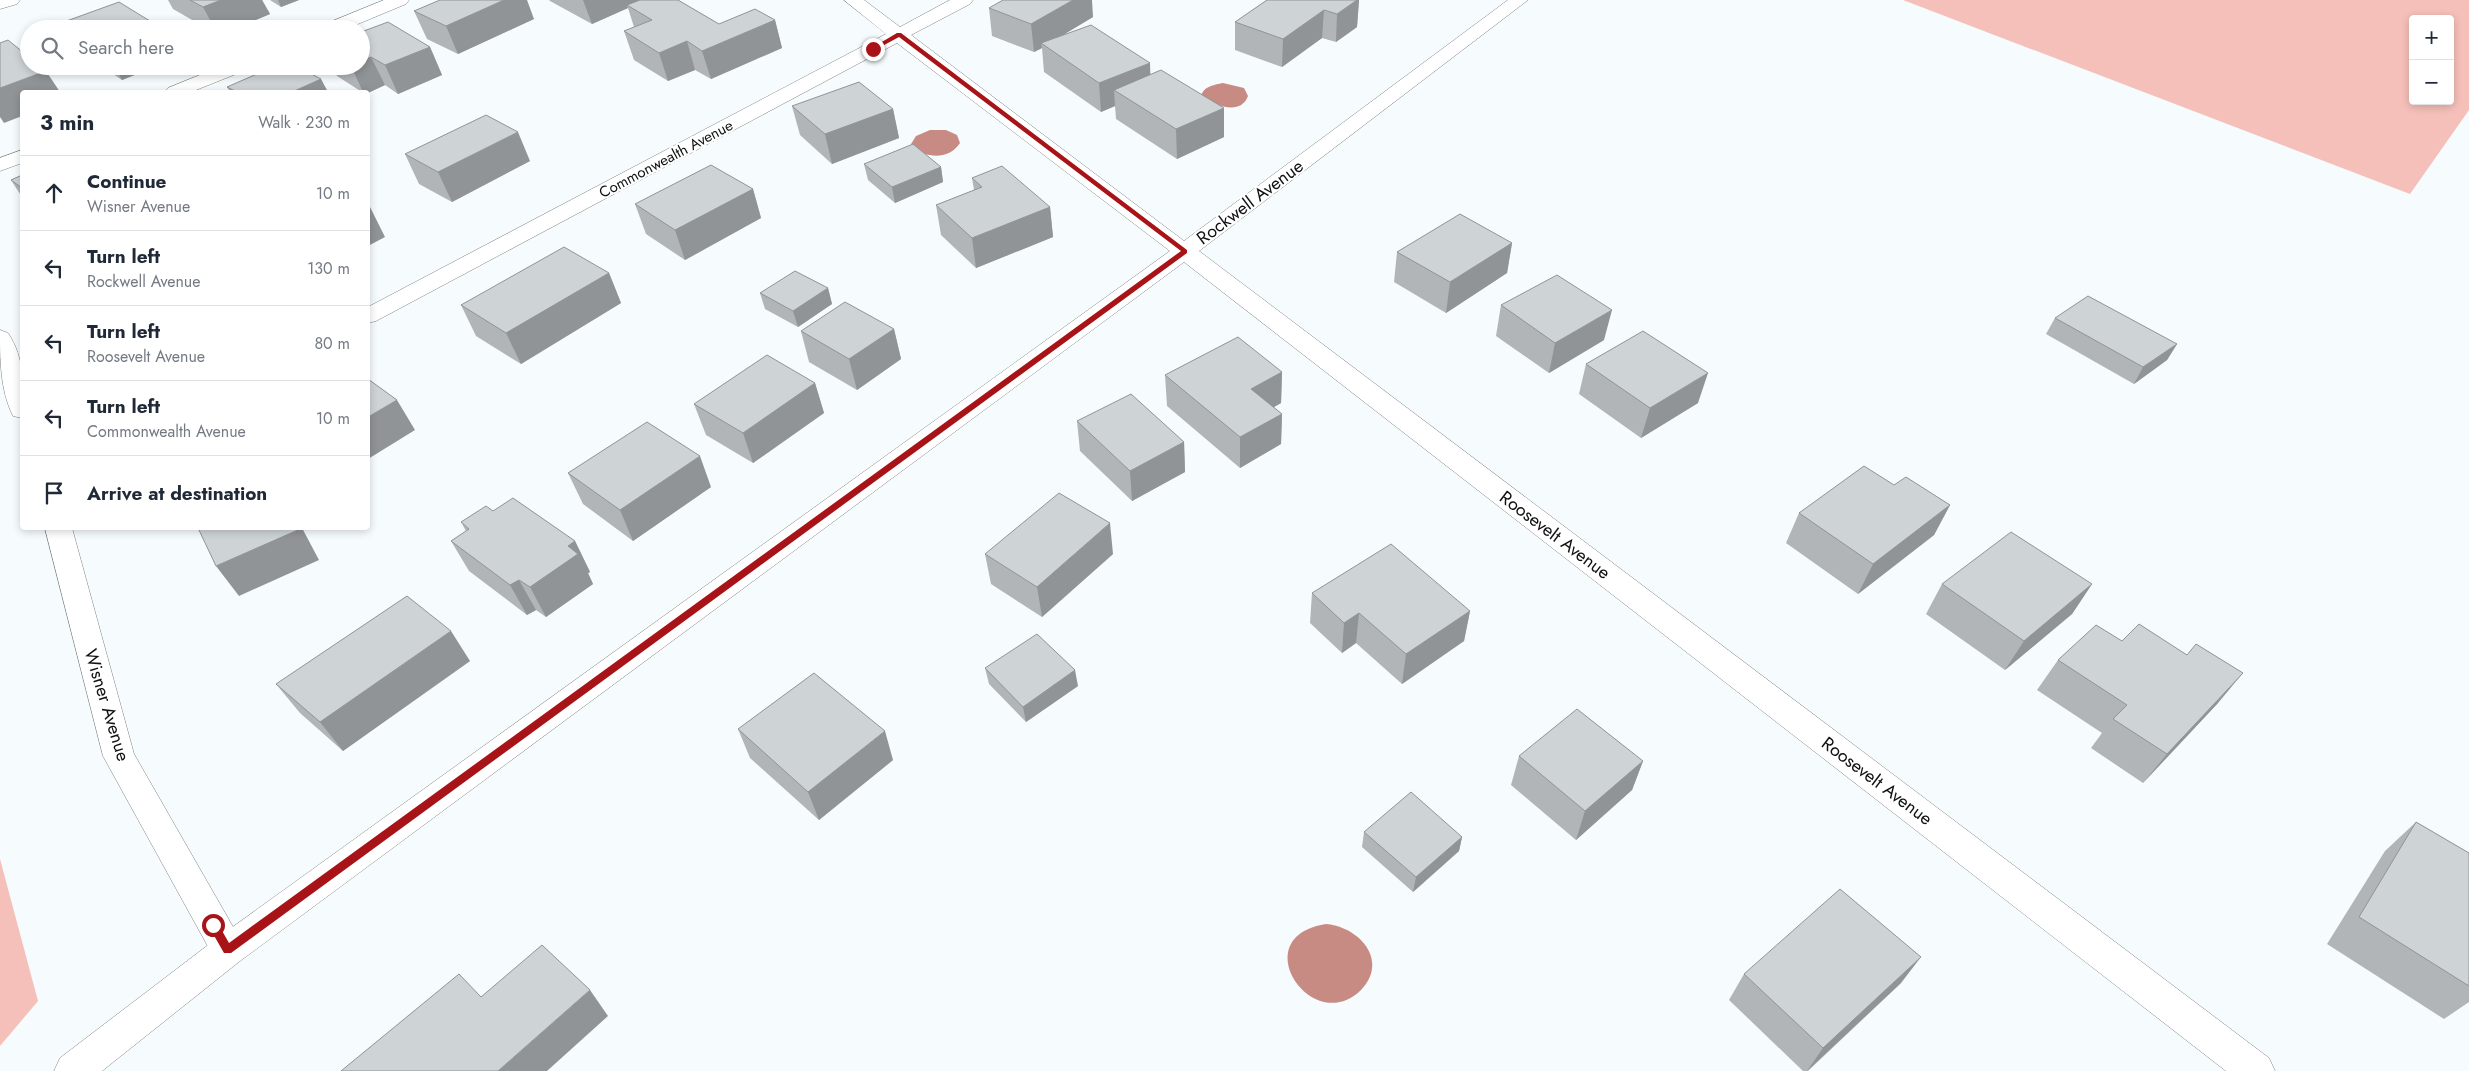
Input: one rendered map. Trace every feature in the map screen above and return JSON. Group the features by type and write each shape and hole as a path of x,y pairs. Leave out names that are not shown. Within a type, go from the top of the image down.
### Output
{"street":[{"path":"0,4 11,0"},
{"path":"352,20 400,0"},
{"name":"Roosevelt Avenue","path":"853,0 1185,251 2256,1071"},
{"name":"Commonwealth Avenue","path":"370,315 964,0"},
{"name":"Rockwell Avenue","path":"73,1071 228,950 1185,251 1519,0"},
{"path":"181,90 217,75"},
{"path":"0,165 20,157"},
{"path":"0,338 20,403"},
{"name":"Wisner Avenue","path":"59,530 120,756 228,950"}],"shaded area":[{"path":"1903,0 2469,0 2469,110 2410,194"},
{"path":"1223,83 1244,88 1248,96 1244,102 1239,106 1226,107 1201,97 1206,88"},
{"path":"930,130 946,130 957,135 960,143 950,152 938,156 924,154 912,148 911,144 916,136"},
{"path":"0,859 38,1001 0,1046"},
{"path":"1326,924 1350,932 1367,947 1371,957 1372,968 1369,979 1361,990 1342,1001 1324,1002 1307,994 1294,980 1288,963 1290,947 1302,933"}],"building":[{"path":"190,0 221,0 203,7"},
{"path":"440,0 504,0 446,26 414,11"},
{"path":"640,0 678,0 719,24 755,9 775,20 702,51 687,41 659,53 624,31 652,20 627,5"},
{"path":"1003,0 1073,0 1031,24 989,8"},
{"path":"1267,0 1357,0 1337,14 1324,10 1283,39 1235,22"},
{"path":"119,2 148,20 69,20"},
{"path":"388,22 430,47 385,65 370,57 370,29"},
{"path":"1091,25 1150,63 1099,83 1041,43"},
{"path":"8,40 20,50 20,75 35,75 0,88 0,43"},
{"path":"1161,70 1224,108 1176,129 1114,90"},
{"path":"254,75 313,75 321,79 296,90 233,90 227,87"},
{"path":"859,82 893,109 825,134 792,106"},
{"path":"486,115 518,132 438,172 405,154"},
{"path":"913,144 941,167 892,187 864,164"},
{"path":"711,165 753,189 675,230 635,204"},
{"path":"1002,166 1050,207 972,238 936,205 982,187 972,178"},
{"path":"20,176 20,187 11,180"},
{"path":"1460,214 1512,243 1450,282 1397,252"},
{"path":"564,247 609,273 506,333 461,305"},
{"path":"795,271 828,288 793,311 760,293"},
{"path":"1557,275 1612,310 1555,343 1501,305"},
{"path":"2088,296 2177,344 2143,367 2055,318"},
{"path":"845,302 894,329 849,359 801,331"},
{"path":"1643,331 1708,373 1650,408 1586,364"},
{"path":"1238,337 1282,372 1251,389 1282,414 1240,437 1165,375"},
{"path":"767,355 815,383 743,433 694,404"},
{"path":"370,380 397,400 370,416"},
{"path":"1131,394 1184,442 1130,471 1077,421"},
{"path":"647,422 700,456 620,510 568,473"},
{"path":"1864,466 1894,485 1906,477 1950,505 1873,564 1799,513"},
{"path":"1059,493 1110,523 1037,587 985,554"},
{"path":"513,498 575,541 568,546 578,554 530,587 519,580 510,585 451,541 469,529 461,522 486,506 493,511"},
{"path":"199,530 298,530 216,566"},
{"path":"2011,532 2092,584 2024,641 1942,584"},
{"path":"1391,544 1470,611 1406,654 1359,613 1344,623 1312,593"},
{"path":"407,596 451,631 320,722 276,684"},
{"path":"2139,624 2187,655 2196,644 2243,673 2167,754 2113,719 2127,705 2058,660 2096,625 2122,641"},
{"path":"1037,634 1075,670 1023,707 985,668"},
{"path":"814,673 885,731 808,792 738,729"},
{"path":"1577,709 1643,761 1585,811 1519,756"},
{"path":"1411,792 1462,837 1416,877 1364,832"},
{"path":"2416,822 2469,853 2469,986 2359,917"},
{"path":"1840,889 1921,957 1823,1048 1744,974"},
{"path":"542,945 590,990 498,1071 341,1071 459,974 481,997"}],"route":[{"path":"213,925 228,950 1185,251 899,35 873,49"}]}
